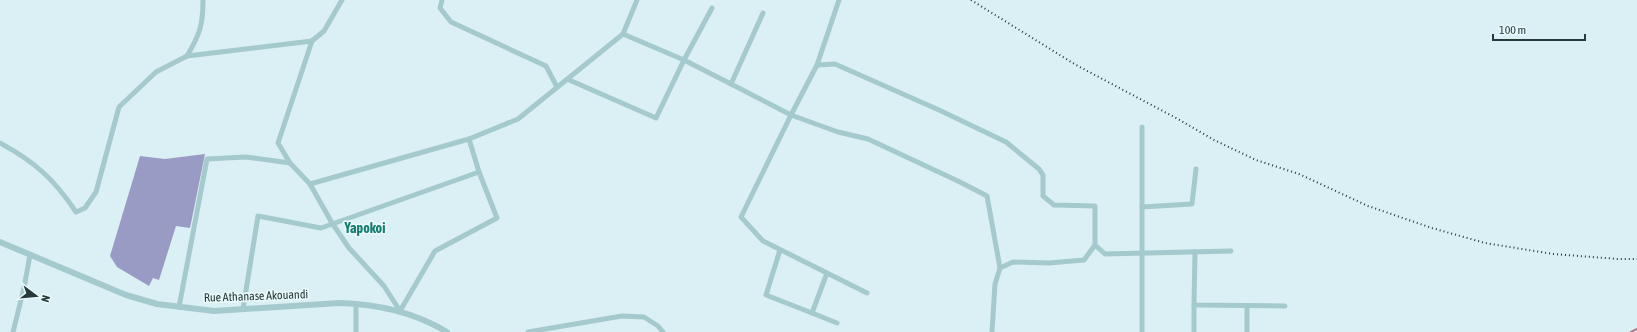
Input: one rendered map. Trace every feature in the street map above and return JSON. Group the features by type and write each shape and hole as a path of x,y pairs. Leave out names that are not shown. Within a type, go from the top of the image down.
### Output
{"street":[{"path":"188,56 195,44 203,22 203,0"},
{"path":"342,0 324,31 312,41 278,143 290,163 310,184 332,223 349,248 384,286 400,311 435,251 497,218 479,172 469,139"},
{"path":"442,0 440,8 451,22 546,66 557,87"},
{"path":"310,184 469,139 518,119 623,34 637,0"},
{"path":"839,0 817,65 741,217 763,241 867,293"},
{"path":"567,79 656,118 684,60 712,8"},
{"path":"731,84 763,12"},
{"path":"623,34 684,60 791,115 838,132 868,139 987,196 1000,268 995,284 992,332"},
{"path":"0,143 18,153 39,168 54,182 76,212 84,208 96,192 118,107 156,72 188,56 312,41"},
{"path":"817,65 836,64 1006,142 1039,169 1043,176 1043,196 1054,205 1095,206 1095,245 1084,260 1049,263 1014,262 1000,268"},
{"path":"1142,127 1142,332"},
{"path":"179,307 207,159 246,157 290,163"},
{"path":"1142,207 1192,204 1196,169"},
{"path":"243,309 258,216 321,228 479,172"},
{"name":"Rue Athanase Akouandi","path":"0,242 126,295 157,304 214,310 339,303 379,306 400,311 425,320 448,332"},
{"path":"1095,245 1105,254 1231,251"},
{"path":"780,250 766,294 837,323"},
{"path":"1194,332 1195,252"},
{"path":"13,332 24,288 30,255"},
{"path":"812,313 827,273"},
{"path":"356,304 356,332"},
{"path":"1194,305 1285,306"},
{"path":"1247,306 1247,332"},
{"path":"528,332 622,316 644,317 658,326 663,332"}],"shaded area":[{"path":"205,154 190,228 176,226 159,280 153,278 149,286 117,267 110,256 140,156 165,159"}],"waterway":[{"path":"1631,332 1637,329"}],"railway":[{"path":"971,0 1076,65 1178,119 1214,140 1256,160 1299,174 1368,206 1432,228 1485,243 1553,254 1637,259"}],"district":[{"name":"Yapokoi","path":"365,228"}]}
